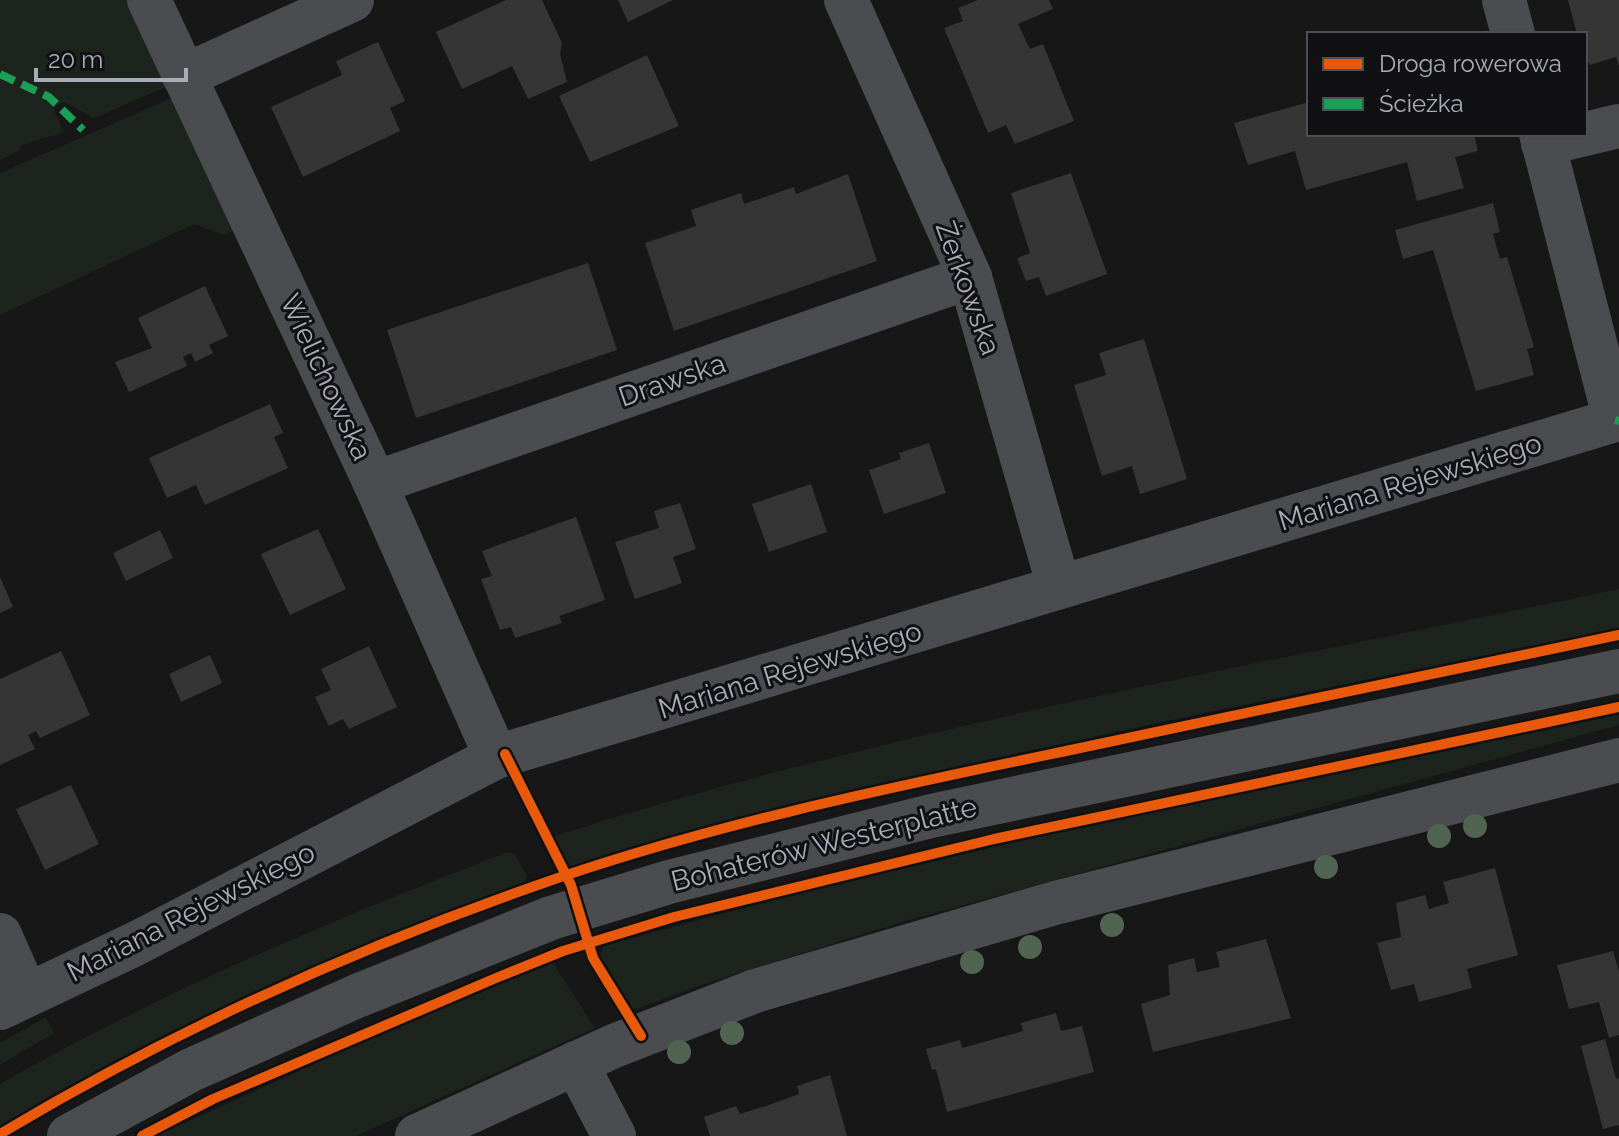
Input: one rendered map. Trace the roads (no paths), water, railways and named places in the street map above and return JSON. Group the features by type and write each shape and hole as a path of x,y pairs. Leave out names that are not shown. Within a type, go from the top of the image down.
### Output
{"street":[{"name":"Wielichowska","path":"149,0 375,483 496,757"},
{"path":"184,76 352,0"},
{"name":"Żerkowska","path":"846,0 970,277 1059,587"},
{"path":"1504,0 1512,32"},
{"path":"1587,131 1619,126"},
{"name":"Mariana Rejewskiego","path":"13,1001 135,944 496,757 1615,420 1542,139"},
{"name":"Drawska","path":"375,483 970,277"},
{"name":"Bohaterów Westerplatte","path":"69,1136 191,1070 357,996 500,937 623,895 931,816 1619,671"},
{"path":"417,1136 576,1063 755,991 1055,903 1619,760"},
{"path":"0,935 13,1001"},
{"path":"576,1063 614,1136"}]}
